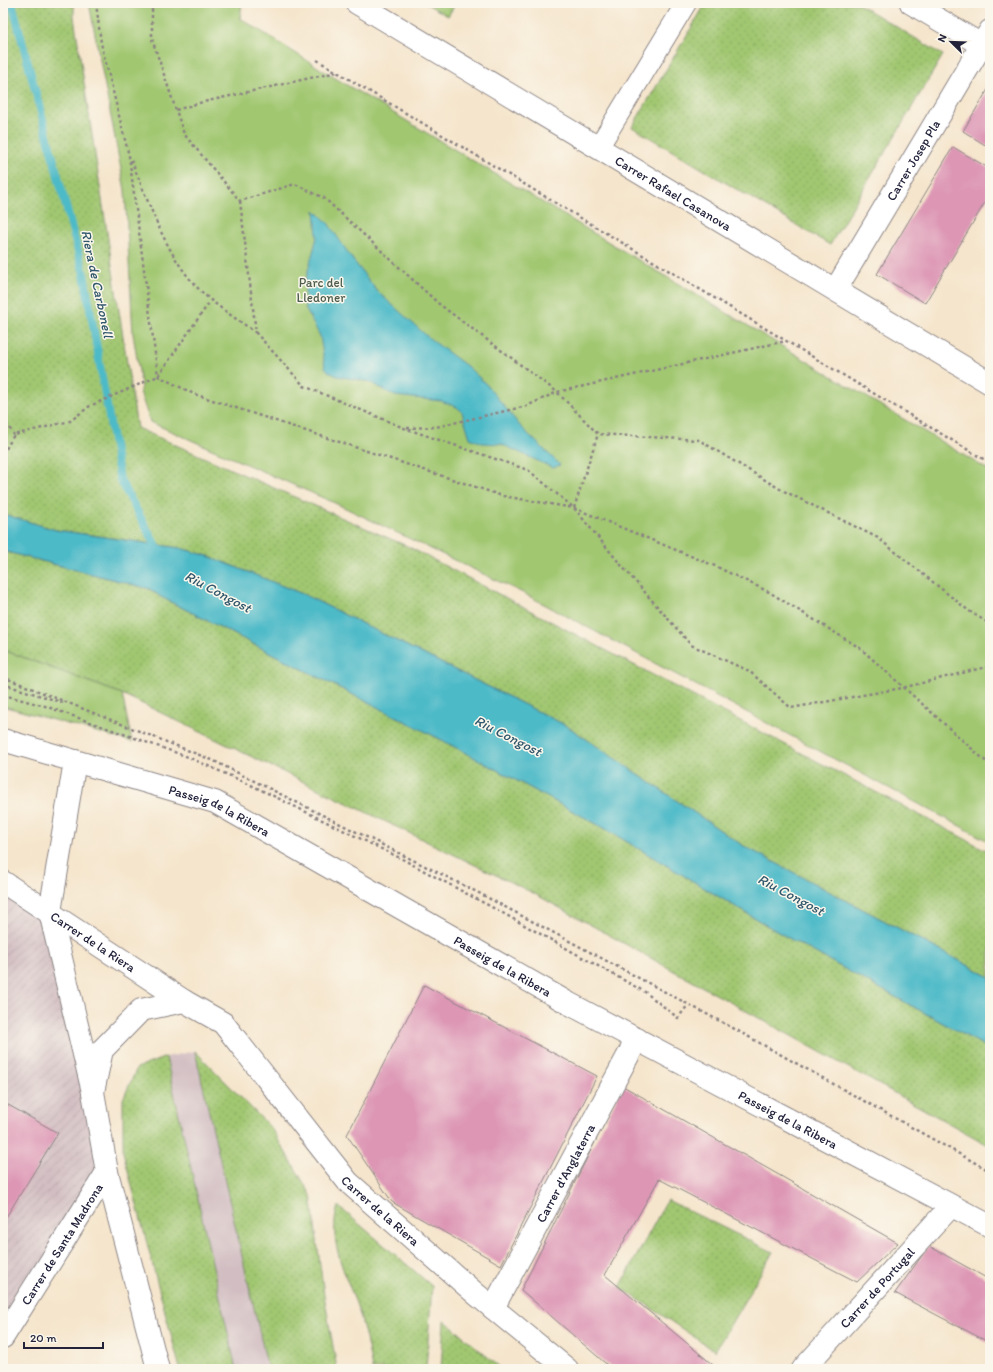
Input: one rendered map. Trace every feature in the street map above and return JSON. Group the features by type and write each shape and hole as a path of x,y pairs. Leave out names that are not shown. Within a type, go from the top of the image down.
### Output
{"street":[{"name":"Carrer Rafael Casanova","path":"358,3 598,148 836,289 990,383"},
{"path":"598,148 686,3"},
{"path":"911,3 987,42"},
{"name":"Carrer Josep Pla","path":"836,289 987,42"},
{"name":"Passeig de la Ribera","path":"3,740 215,802 568,1003 990,1226"},
{"path":"75,761 50,912 93,1092 108,1172 158,1369"},
{"name":"Carrer de la Riera","path":"3,882 184,1001 223,1023 348,1182 493,1308 567,1369"},
{"path":"93,1092 102,1050 141,1010 184,1001"},
{"name":"Carrer d'Anglaterra","path":"493,1308 637,1039"},
{"name":"Carrer de Santa Madrona","path":"3,1337 108,1172"},
{"name":"Carrer de Portugal","path":"803,1369 951,1206"}],"path":[{"path":"96,3 101,43 129,156 158,376"},
{"path":"152,3 152,39 184,134 240,201 256,333"},
{"path":"235,3 242,4"},
{"path":"317,60 338,71 990,463"},
{"path":"176,110 207,101 338,71"},
{"path":"129,156 159,230 173,257 196,286 211,300 256,333 304,386 404,428 528,470 574,508 621,565 691,645 749,671 791,708 902,688 990,666"},
{"path":"240,201 295,184 324,198 439,304 557,392 598,434 699,440 780,489 878,538 969,611 990,624"},
{"path":"3,454 14,435 70,421 90,406 158,376 211,300"},
{"path":"404,428 436,427 527,406 557,392 786,341"},
{"path":"158,376 194,394 503,496 574,508 715,566 769,592 860,648 902,688 990,765"},
{"path":"3,418 14,435"},
{"path":"574,508 598,434"},
{"path":"3,677 212,760 477,892 688,1005 990,1171"},
{"path":"3,684 87,710"},
{"path":"3,695 45,706 180,754 245,783 402,859 499,911 645,992 678,1018 688,1005"}],"shaded area":[{"path":"3,882 50,912 107,1172 3,1337"},
{"path":"195,1051 268,1369 236,1369 166,1057"}],"green space":[{"path":"3,3 74,3 74,17 137,428 409,547 990,852 990,977 742,845 567,726 305,595 208,556 180,548 56,530 3,514"},
{"name":"Parc del Lledoner","path":"89,3 242,3 240,18 327,73 990,471 990,842 525,594 337,504 150,422 140,392 141,384 133,334 125,190"},
{"path":"425,3 456,3 448,16"},
{"path":"706,3 857,3 943,55 830,245 632,127"},
{"path":"3,551 150,589 161,597 440,739 604,828 783,935 990,1049 990,1146 533,893 122,694 3,650"},
{"path":"3,650 122,694 132,742 3,706"},
{"path":"195,1051 271,1128 311,1195 324,1295 337,1369 268,1369"},
{"path":"166,1057 236,1369 180,1369 123,1152 123,1099 137,1068"},
{"path":"667,1200 773,1252 715,1351 620,1287"},
{"path":"338,1206 432,1286 426,1369 372,1369 360,1315 340,1261 337,1248 335,1220"},
{"path":"444,1320 502,1369 441,1369"}],"water":[{"path":"315,210 328,223 353,260 378,292 429,338 468,367 486,384 521,427 560,465 553,468 501,444 482,443 470,438 462,412 457,407 441,401 395,396 370,382 337,376 329,372 325,367 320,336 305,308 305,282 317,237"},
{"name":"Riu Congost","path":"3,514 56,530 180,548 208,556 305,595 567,726 742,845 990,977 990,1049 783,935 604,828 440,739 161,597 150,589 3,551"}],"building":[{"path":"990,86 990,148 963,131"},
{"path":"953,147 990,169 990,194 925,303 877,274"},
{"path":"424,985 597,1076 501,1265 392,1202 347,1135"},
{"path":"623,1086 898,1243 857,1282 659,1179 605,1275 718,1369 612,1369 521,1290"},
{"path":"3,1102 58,1133 3,1222"},
{"path":"929,1246 990,1280 990,1343 895,1293"}],"waterway":[{"name":"Riera de Carbonell","path":"12,3 84,274 120,480 160,553"}]}
